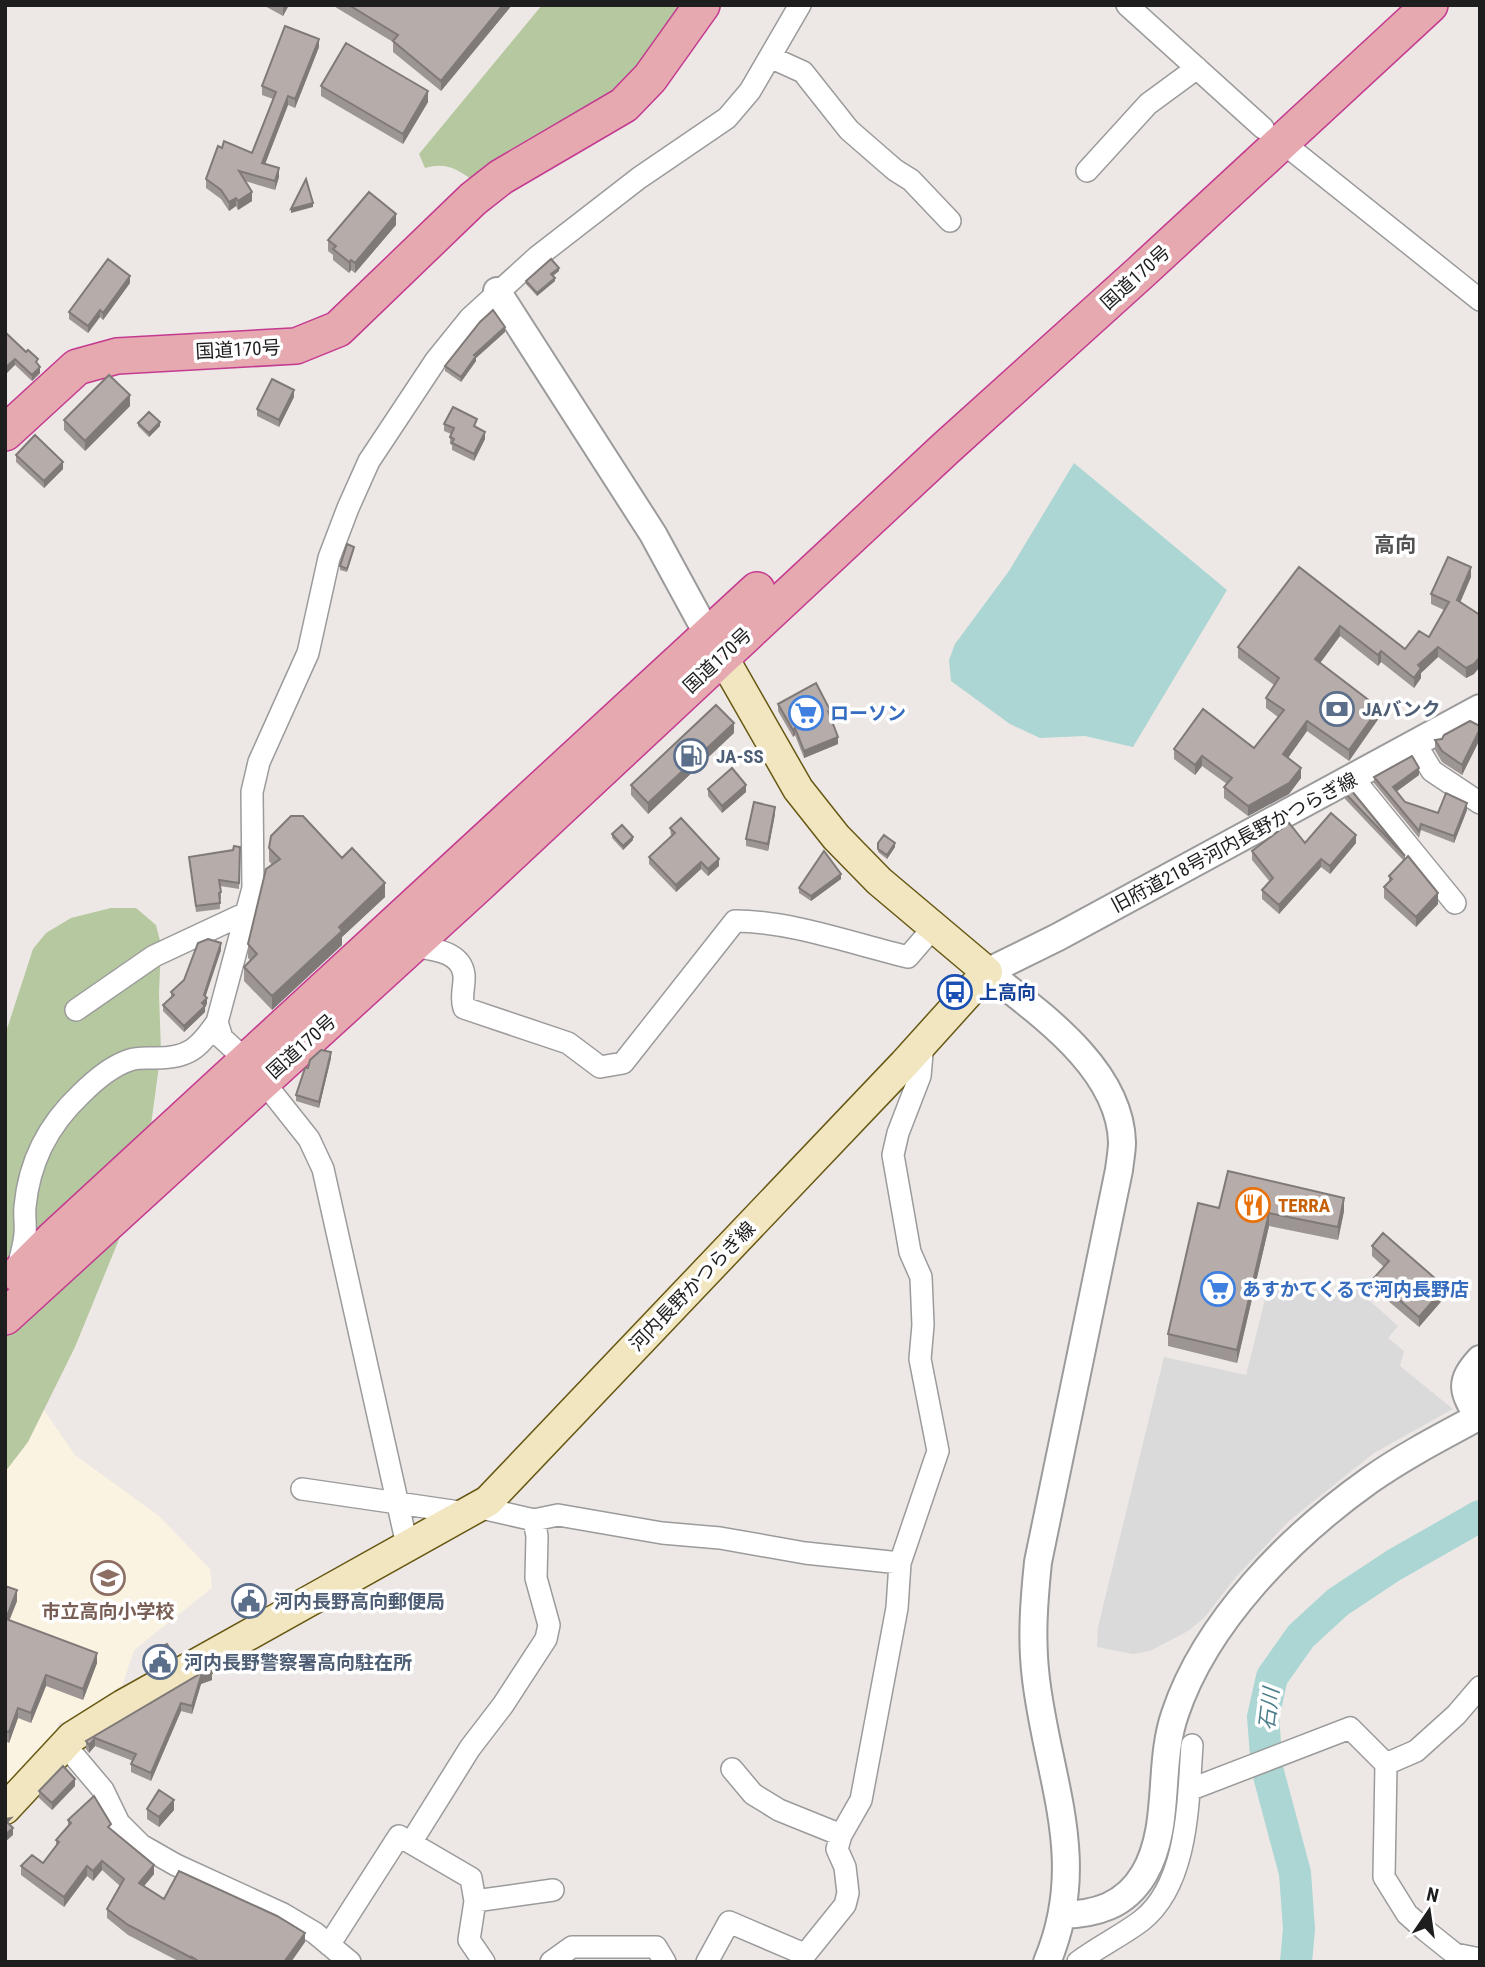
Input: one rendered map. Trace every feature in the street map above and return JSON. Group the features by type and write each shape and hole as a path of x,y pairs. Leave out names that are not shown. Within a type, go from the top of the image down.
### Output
{"highway":[{"name":"国道170号","path":"5,433 77,367 117,356 296,346 338,329 472,199 501,177 624,106 650,78 702,5"},
{"name":"国道170号","path":"1272,135 1400,5"},
{"name":"国道170号","path":"254,1072 715,646 1124,261 1430,5"},
{"name":"国道170号","path":"8,1306 53,1239 411,946 715,646"}],"main road":[{"path":"715,646 798,789 836,837 879,881 987,972"},
{"name":"河内長野かつらぎ線","path":"5,1809 72,1737 122,1705 488,1500 923,1043 987,972"}],"street":[{"path":"8,1306 25,1233 29,1183 36,1157 50,1128 95,1080 117,1065 132,1059 176,1058 191,1052 217,1022 253,888 251,792 259,762 307,653 329,558 369,461 436,360 470,318 537,257 639,178 727,118 750,91 800,5"},
{"path":"1127,5 1272,135 1480,300"},
{"path":"770,57 803,72 849,130 895,170 911,180 950,221"},
{"path":"1087,171 1148,104 1197,68"},
{"path":"497,291 653,534 715,646"},
{"name":"旧府道218号河内長野かつらぎ線","path":"987,972 1058,937 1415,743 1478,712"},
{"path":"1415,743 1432,771 1480,803"},
{"path":"1352,777 1455,903"},
{"path":"76,1010 154,956 246,913"},
{"path":"411,946 448,953 460,962 464,975 461,999 464,1008 568,1043 600,1067 622,1063 735,921 779,925 908,957 933,928"},
{"path":"987,972 1054,1025 1100,1078 1111,1098 1122,1141 1119,1170 1038,1562 1032,1634 1036,1680 1065,1833 1066,1892 1062,1915 1047,1962"},
{"path":"217,1022 222,1038 309,1139 323,1169 407,1545"},
{"path":"707,1962 729,1922 802,1958 845,1905 848,1893 845,1867 837,1849 841,1835 862,1800 897,1608 900,1563 938,1451 920,1359 923,1325 921,1277 910,1252 893,1155 898,1133 920,1076 923,1043"},
{"path":"1062,1915 1088,1914 1107,1907 1127,1895 1143,1876 1156,1847 1169,1734 1175,1712 1191,1674 1211,1640 1287,1550 1338,1504 1411,1454 1479,1417 1465,1392 1464,1382 1467,1374 1480,1359"},
{"path":"302,1489 534,1520 558,1514 662,1533 720,1538 805,1553 900,1563"},
{"path":"412,1841 470,1748 546,1639 549,1625 536,1578 537,1536 534,1520"},
{"path":"1386,1764 1416,1751 1456,1715 1480,1687"},
{"path":"1189,1790 1350,1728 1386,1764 1384,1877 1407,1914 1457,1958 1480,1959"},
{"path":"65,1745 103,1790 119,1823 141,1845 177,1865 282,1914 315,1933 350,1962"},
{"path":"1078,1962 1143,1920 1163,1899 1172,1881 1181,1846 1192,1745"},
{"path":"732,1769 753,1794 779,1810 841,1835"},
{"path":"330,1945 399,1836 412,1841 471,1878 475,1901 469,1940 484,1962"},
{"path":"475,1901 553,1890"},
{"path":"551,1962 572,1947 656,1947 665,1962"}],"shaded area":[{"path":"1270,1279 1341,1295 1350,1283 1398,1326 1388,1338 1404,1351 1400,1366 1453,1409 1374,1453 1289,1521 1236,1577 1205,1617 1188,1631 1150,1651 1133,1654 1097,1647 1098,1627 1164,1357 1246,1375"},
{"name":"市立高向小学校","path":"5,1382 35,1397 75,1455 159,1516 210,1569 212,1588 134,1650 122,1686 117,1688 114,1696 74,1721 59,1722 51,1743 5,1792"}],"green space":[{"path":"542,5 682,5 612,101 475,182 452,168 425,168 419,154"},
{"path":"111,908 136,908 156,925 161,945 161,1051 148,1147 120,1237 75,1347 28,1442 5,1472 5,1035 33,949 46,933 71,918"}],"water":[{"path":"1074,463 1227,590 1133,747 1085,736 1040,738 1010,724 951,681 949,660 955,644 1009,571"}],"building":[{"path":"349,5 503,5 441,81 393,41 398,35"},
{"path":"285,26 319,39 295,99 288,96 262,163 279,168 275,181 239,171 252,192 238,201 236,198 229,202 221,190 206,179 218,146 222,148 224,141 252,153 276,92 262,86"},
{"path":"346,43 428,91 403,134 321,86"},
{"path":"306,179 313,203 291,209"},
{"path":"369,192 396,214 355,263 351,260 349,262 333,249 336,246 328,240"},
{"path":"108,259 130,276 103,313 100,310 88,326 69,312"},
{"path":"551,259 559,268 551,274 555,278 537,293 526,281"},
{"path":"493,310 505,327 474,355 476,356 461,377 445,366"},
{"path":"5,332 26,352 28,350 38,359 36,362 40,367 32,375 15,359 5,368"},
{"path":"109,375 130,395 85,441 64,420"},
{"path":"272,379 294,390 279,420 257,409"},
{"path":"453,407 477,419 474,426 485,432 474,454 452,443 454,439 450,437 454,428 444,424"},
{"path":"149,412 160,422 149,433 138,423"},
{"path":"35,435 63,462 44,481 16,455"},
{"path":"347,544 354,547 347,569 340,566"},
{"path":"1448,557 1471,567 1457,600 1480,615 1480,657 1474,664 1466,668 1438,647 1418,665 1421,668 1414,678 1381,651 1378,655 1340,626 1315,659 1379,708 1349,750 1307,721 1283,754 1301,768 1289,783 1248,806 1224,787 1232,778 1202,756 1195,765 1174,749 1203,709 1254,748 1284,710 1266,698 1279,678 1238,647 1299,567 1405,649 1419,631 1429,637 1449,602 1431,594"},
{"path":"816,683 830,710 828,711 838,737 804,751 795,728 793,730 778,704"},
{"path":"716,705 734,723 648,803 631,785"},
{"path":"1470,721 1480,726 1480,729 1462,765 1442,751 1435,740 1442,739 1444,735"},
{"path":"1412,756 1419,768 1393,787 1405,802 1438,813 1446,793 1467,803 1454,836 1421,824 1419,831 1374,777"},
{"path":"732,768 746,785 722,806 708,789"},
{"path":"1351,790 1405,856 1345,793"},
{"path":"754,802 775,807 768,844 746,839"},
{"path":"1331,813 1356,835 1330,866 1321,859 1279,905 1262,890 1273,878 1252,851 1289,823 1305,843"},
{"path":"291,816 303,816 342,858 352,848 385,883 339,927 342,931 272,996 244,967 257,954 248,944 266,869 280,859 269,848 271,836"},
{"path":"681,818 719,859 708,869 701,862 676,885 649,857 675,833 670,828"},
{"path":"622,825 633,837 623,846 612,834"},
{"path":"884,835 895,843 887,855 878,849 878,843"},
{"path":"234,846 240,847 239,883 219,880 220,903 196,906 189,857 233,850"},
{"path":"824,851 841,874 811,896 799,888"},
{"path":"1408,856 1438,893 1416,917 1384,887 1392,879 1389,876"},
{"path":"208,939 221,943 204,995 207,998 202,1003 205,1006 184,1026 163,1005 174,995 171,992 184,980 198,943"},
{"path":"321,1050 331,1052 319,1102 296,1095 305,1068 308,1068 310,1060"},
{"name":"あすかてくるで河内長野店","path":"1228,1171 1344,1198 1338,1227 1269,1213 1237,1350 1168,1334 1198,1203 1219,1208"},
{"path":"1383,1233 1445,1287 1419,1317 1374,1278 1389,1261 1372,1246"},
{"path":"5,1586 17,1590 6,1619 97,1653 83,1689 46,1675 31,1713 18,1708 9,1732 5,1731"},
{"path":"167,1644 171,1651 151,1662 147,1653"},
{"path":"210,1668 212,1672 201,1676 192,1706 181,1703 151,1773 131,1764 136,1754 95,1738 89,1745 86,1741"},
{"path":"63,1766 75,1779 52,1803 39,1791"},
{"path":"159,1790 174,1800 159,1817 147,1809"},
{"path":"94,1796 111,1824 108,1827 154,1865 139,1883 164,1899 179,1871 277,1916 305,1933 284,1962 200,1962 128,1925 107,1909 124,1879 102,1861 93,1871 87,1866 64,1897 21,1866 32,1855 43,1863 59,1842 56,1840 71,1823 68,1820"},
{"path":"11,1818 7,1822 13,1828 5,1835 5,1819"}],"waterway":[{"name":"石川","path":"1296,1962 1299,1929 1295,1873 1267,1768 1263,1717 1272,1677 1301,1636 1338,1602 1394,1565 1480,1516"}],"place":[{"name":"JAバンク","path":"1337,709"},
{"name":"ローソン","path":"806,713"},
{"name":"JA-SS","path":"691,756"},
{"name":"上高向","path":"955,992"},
{"name":"TERRA","path":"1253,1205"},
{"name":"あすかてくるで河内長野店","path":"1218,1289"},
{"name":"市立高向小学校","path":"108,1578"},
{"name":"河内長野高向郵便局","path":"249,1601"},
{"name":"河内長野警察署高向駐在所","path":"160,1662"}],"district":[{"name":"高向","path":"1395,545"}]}
